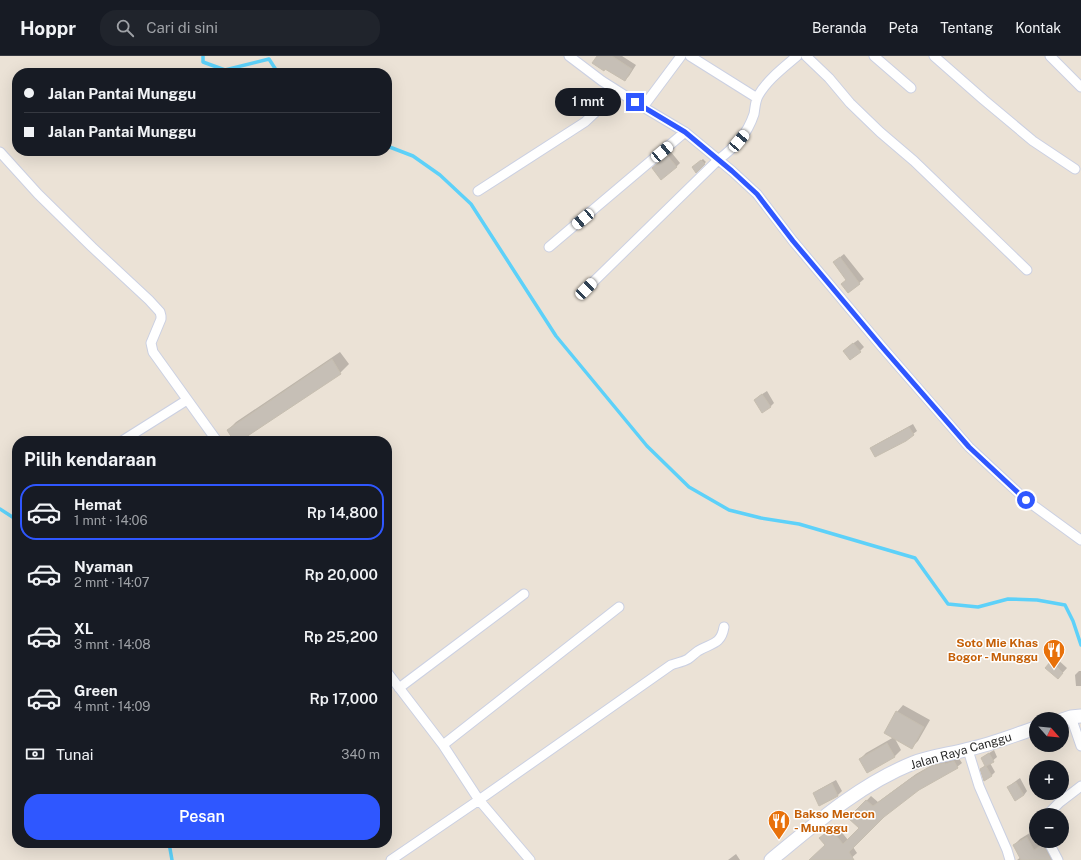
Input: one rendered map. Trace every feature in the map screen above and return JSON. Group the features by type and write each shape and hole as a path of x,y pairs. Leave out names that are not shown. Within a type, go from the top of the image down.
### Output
{"main road":[{"name":"Jalan Raya Canggu","path":"771,860 828,813 888,774 915,762 968,750 1029,730"}],"street":[{"path":"569,56 602,81 685,132 757,194 793,241 969,447 1026,500 1081,540"},
{"path":"643,107 681,56"},
{"path":"690,56 757,98"},
{"path":"586,289 718,160 731,150 747,132 754,114 757,98 763,89 774,76 797,56"},
{"path":"806,56 829,78 850,103 880,132 914,161 1027,270"},
{"path":"874,56 911,88"},
{"path":"934,56 1033,141 1075,169"},
{"path":"1050,56 1081,87"},
{"path":"478,191 585,122 618,91"},
{"path":"550,247 685,132"},
{"path":"0,152 38,194 160,312 162,316 151,343 153,352 213,436"},
{"path":"130,436 187,400"},
{"path":"398,688 524,594"},
{"path":"443,745 619,607"},
{"path":"391,860 479,800 670,665 687,660 699,650 715,644 723,632 724,627"},
{"path":"392,679 443,745 479,800 530,860"},
{"path":"1071,718 1081,746"},
{"path":"968,750 979,786 1010,860"},
{"path":"1053,808 1081,786"},
{"path":"1052,848 1058,860"}],"building":[{"path":"597,56 612,56 632,69 625,81 605,69 604,71 592,63"},
{"path":"667,155 677,167 661,180 652,168"},
{"path":"701,160 705,164 696,173 692,167"},
{"path":"840,257 860,284 848,293 841,284 846,280 833,262"},
{"path":"853,343 861,352 850,360 843,351"},
{"path":"332,359 341,374 248,436 231,436 227,430"},
{"path":"762,394 771,407 762,413 754,400"},
{"path":"909,427 914,435 906,441 875,457 870,448"},
{"name":"Soto Mie Khas Bogor - Munggu","path":"1051,661 1063,673 1058,679 1045,668"},
{"path":"896,711 924,727 912,749 884,733"},
{"path":"887,743 895,757 867,773 859,759"},
{"path":"989,753 994,762 986,766 992,776 984,781 980,769 985,766 981,758"},
{"path":"954,761 958,768 919,790 884,817 849,852 854,860 809,860 825,845 819,838 831,829 843,844 859,828 848,818 866,800 873,806 910,779 933,765 945,764"},
{"path":"1016,782 1024,795 1015,801 1007,787"},
{"path":"832,783 838,796 819,806 813,793"},
{"path":"1027,837 1029,841 1029,848 1033,848 1034,850 1037,848 1045,848 1051,860 1021,860 1013,845"}],"waterway":[{"path":"203,56 203,62 220,68"},
{"path":"233,68 269,59 275,68"},
{"path":"392,148 413,156 440,175 471,204 556,336 647,446 689,487 729,510 761,518 799,524 915,558 948,604 978,607 1008,599 1037,600 1065,605 1073,621 1081,645"},
{"path":"0,509 12,517"},
{"path":"170,848 172,860"}],"place":[{"name":"Soto Mie Khas Bogor - Munggu","path":"1054,670"},
{"name":"Bakso Mercon - Munggu","path":"779,840"}],"route":[{"path":"635,102 685,132 757,194 793,241 969,447 1026,500"}]}
